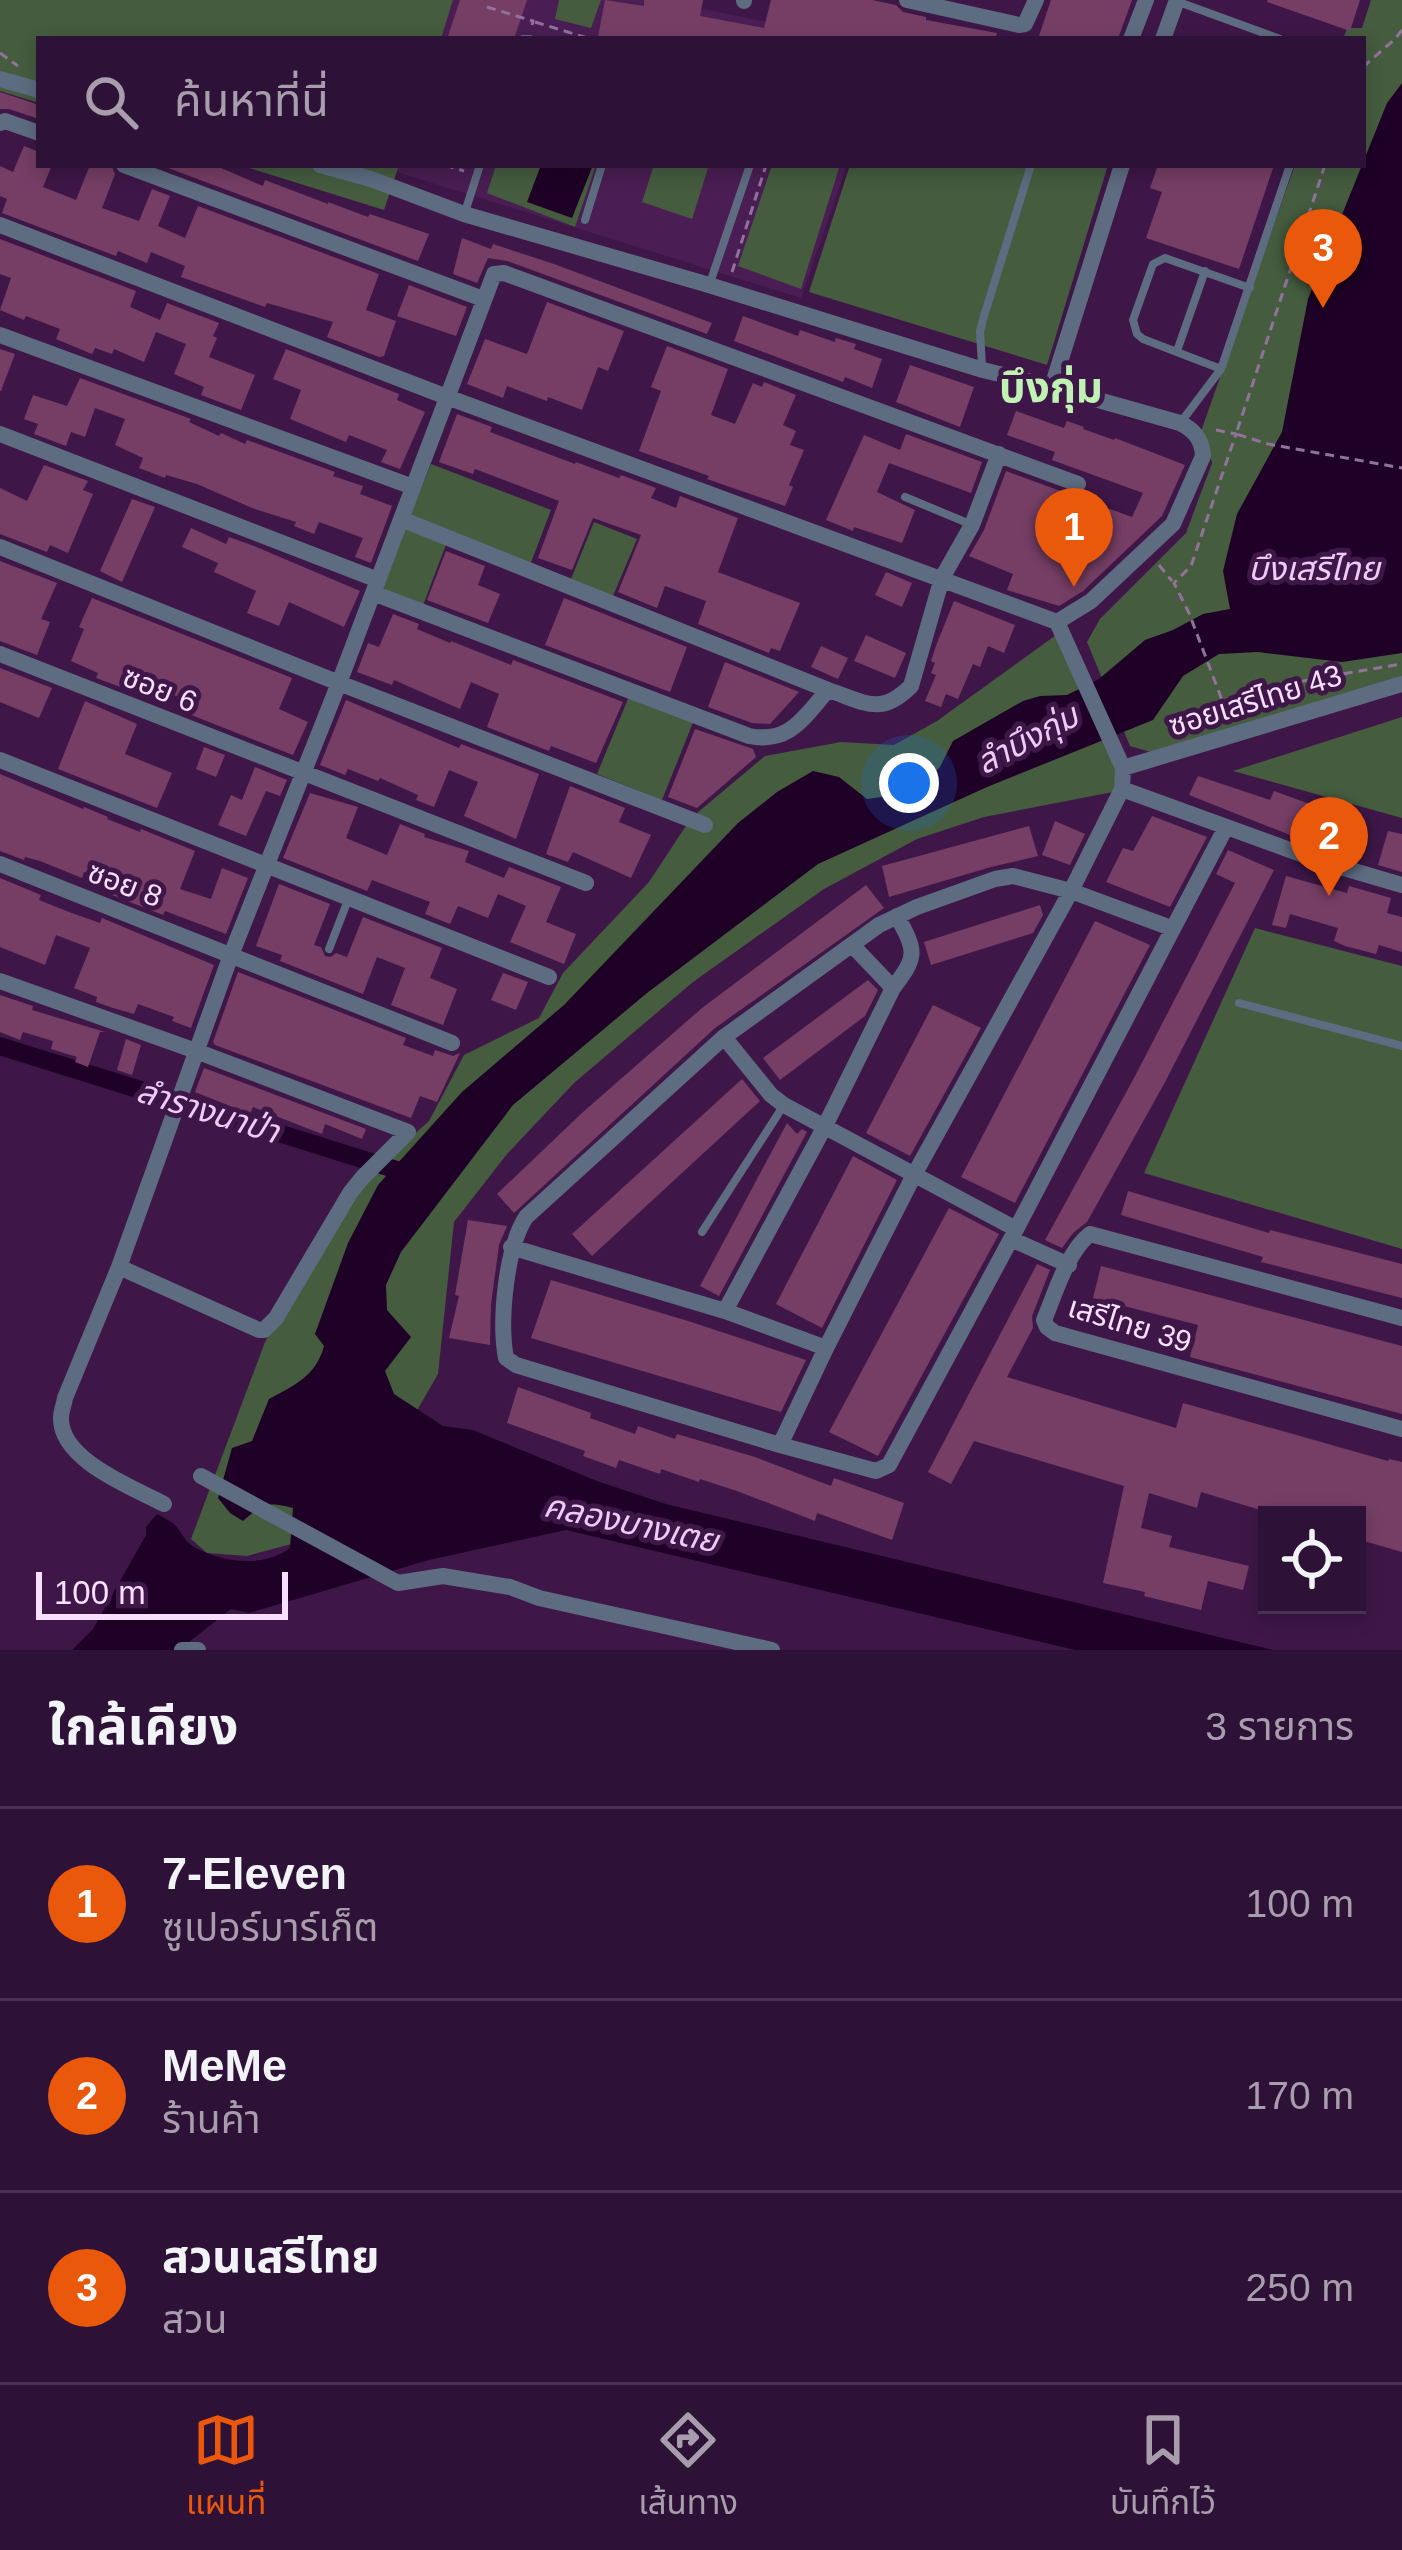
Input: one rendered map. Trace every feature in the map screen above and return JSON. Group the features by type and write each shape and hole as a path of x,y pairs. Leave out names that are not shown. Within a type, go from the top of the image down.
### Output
{"street":[{"path":"907,0 1019,25 1029,19 1036,0"},
{"path":"1133,36 1146,0"},
{"path":"1164,36 1176,0"},
{"path":"0,80 36,89"},
{"path":"0,123 36,132"},
{"path":"132,168 483,299"},
{"path":"331,168 464,214 1192,429 1203,456 1173,524 1090,601 1058,622"},
{"path":"1052,387 1121,168"},
{"path":"0,225 447,397 1058,622 1123,768 1122,789 914,1175 780,1445"},
{"path":"164,1504 75,1451 64,1436 65,1398 119,1268 231,955 494,274 504,273 1078,484"},
{"path":"0,335 413,487"},
{"path":"0,434 749,736 765,739 786,733 828,690"},
{"path":"401,519 878,706 900,697 911,686 942,578 972,525 998,454"},
{"path":"0,547 705,826"},
{"name":"ซอย 6","path":"0,655 586,884"},
{"name":"ซอยเสรีไทย 43","path":"1123,768 1402,684"},
{"path":"0,760 549,977"},
{"path":"1122,789 1225,829 1402,885"},
{"path":"1171,928 1071,891 1013,876 995,878 879,925 724,1037 526,1217 511,1247 503,1333 510,1362 780,1445 876,1471 889,1465 1225,829"},
{"name":"ซอย 8","path":"0,864 452,1043"},
{"path":"725,1311 825,1126 892,988 912,960 913,944 898,916"},
{"path":"853,946 892,988"},
{"path":"0,981 407,1130 350,1193 276,1318 264,1330 119,1268"},
{"path":"724,1037 770,1095 784,1105 1069,1265"},
{"name":"เสรีไทย 39","path":"1402,1318 1090,1234 1082,1240 1044,1321 1055,1333 1402,1429"},
{"path":"511,1247 725,1311 826,1348"},
{"path":"205,1478 398,1583 443,1576 510,1587 539,1598 772,1650"},
{"path":"182,1650 198,1650"}],"lane":[{"path":"1176,0 1271,36"},
{"path":"1229,36 1234,24"},
{"path":"585,220 601,168"},
{"path":"718,288 748,168"},
{"path":"983,370 980,332 1030,168"},
{"path":"1180,423 1221,369 1289,168"},
{"path":"464,214 479,170"},
{"path":"1221,369 1143,339 1134,326 1153,264 1166,258 1250,288"},
{"path":"1177,352 1205,272"},
{"path":"905,497 972,525"},
{"path":"329,950 348,899"},
{"path":"1239,1003 1402,1046"},
{"path":"702,1232 784,1105"}],"path":[{"path":"487,7 581,36"},
{"path":"528,36 533,21"},
{"path":"1366,64 1402,30"},
{"path":"718,288 765,168"},
{"path":"1174,583 1191,566 1324,168"},
{"path":"1216,430 1402,468"},
{"path":"1144,551 1174,583 1189,613 1222,700 1219,739"},
{"path":"1222,700 1402,664"}],"shaded area":[{"path":"453,0 660,0 834,36 442,36"},
{"path":"398,168 846,168 801,298 397,172"}],"green space":[{"path":"0,0 453,0 442,36 36,36 36,102 0,91"},
{"path":"559,0 601,0 591,28 555,19"},
{"path":"1371,0 1402,0 1402,679 1157,754 1130,746 1087,642 1100,619 1186,533 1212,463 1199,437 1294,168 1366,168 1366,36 1344,36 1347,28 1362,28"},
{"path":"250,168 398,168 384,210"},
{"path":"495,168 595,168 575,227 487,193"},
{"path":"653,168 708,168 692,219 642,202"},
{"path":"771,168 839,168 801,289 738,266"},
{"path":"849,168 1107,168 1047,365 809,292"},
{"path":"431,464 551,510 530,565 409,519"},
{"path":"594,522 637,539 613,596 571,579"},
{"path":"401,524 447,542 422,608 376,591"},
{"path":"1056,635 1117,769 1113,792 984,817 917,839 824,889 693,982 574,1083 507,1154 454,1222 438,1374 393,1452 295,1543 247,1556 207,1553 191,1539 265,1342 357,1185 429,1121 464,1055 539,1018 563,973 649,882 691,818 765,756 841,742 894,745 937,721"},
{"path":"630,694 694,720 662,800 597,774"},
{"path":"1402,717 1402,818 1233,771"},
{"path":"1255,928 1402,966 1402,1249 1144,1173"}],"water":[{"path":"1402,83 1402,653 1342,662 1258,652 1219,654 1183,676 1153,720 987,787 818,864 647,993 513,1105 401,1252 386,1285 387,1310 411,1337 385,1371 394,1394 443,1426 473,1430 666,1504 1273,1650 1075,1650 566,1530 429,1560 249,1613 231,1609 179,1650 72,1650 93,1629 157,1514 174,1524 191,1545 217,1557 255,1561 290,1548 293,1508 266,1506 243,1521 218,1498 232,1448 252,1441 269,1399 316,1365 324,1346 315,1334 348,1243 378,1185 462,1092 564,1005 738,823 813,771 839,777 867,799 896,795 925,783 940,767 953,741 1023,701 1067,695 1099,679 1145,640 1203,614 1230,609 1223,571 1237,514 1282,432 1308,299 1361,168 1366,168 1366,155 1387,103"},
{"path":"540,168 592,168 572,218 527,202"}],"building":[{"path":"460,0 527,0 515,36 448,36"},
{"path":"605,0 644,6 644,0 703,0 700,16 764,28 771,0 872,0 896,5 926,20 997,33 996,36 598,36"},
{"path":"1051,0 1132,0 1119,36 1039,36"},
{"path":"1268,0 1360,0 1350,31"},
{"path":"0,92 36,104 36,118 9,109 0,109"},
{"path":"24,146 36,151 36,168 51,168 43,187 76,200 89,168 112,168 115,174 102,208 139,221 152,189 170,196 158,226 185,238 198,206 379,274 366,310 396,321 384,356 327,337 333,322 267,303 265,307 181,277 185,266 151,252 147,263 118,251 116,256 2,213 7,199 0,196 0,166 13,172"},
{"path":"168,168 221,168 263,186 265,180 429,234 418,261"},
{"path":"1157,168 1273,168 1239,269 1146,238 1162,192 1150,188"},
{"path":"462,238 554,264 712,323 707,334 507,261 488,258 477,283 453,274"},
{"path":"0,239 136,291 130,307 160,320 167,303 219,323 209,357 255,375 241,410 201,395 204,387 174,374 186,344 156,332 144,362 114,349 112,354 95,348 92,354 56,339 60,329 0,310 11,278 0,274"},
{"path":"409,285 467,307 456,336 397,316"},
{"path":"547,302 624,331 608,371 598,367 582,410 507,386 503,398 467,384 485,339 527,354"},
{"path":"743,316 798,336 800,330 856,344 854,349 882,359 872,388 845,377 843,382 734,341"},
{"path":"667,346 728,369 711,415 735,424 753,383 762,387 764,382 796,395 783,425 796,431 790,445 804,450 785,506 639,451 661,391 651,387"},
{"path":"0,349 15,354 1,391 0,391"},
{"path":"286,349 399,394 397,400 425,412 400,469 381,462 387,450 349,435 346,442 290,419 301,390 273,379"},
{"path":"910,365 974,387 960,427 896,402"},
{"path":"80,378 191,419 189,422 219,436 245,444 247,440 363,486 360,494 392,506 371,563 355,557 363,538 319,522 314,534 294,526 296,522 197,484 139,468 143,458 115,445 125,419 95,408 85,437 71,432 66,446 34,434 38,424 24,419 33,395 67,406"},
{"path":"1016,411 1064,428 1067,421 1185,465 1162,516 1083,591 1059,606 1007,590 1013,574 969,556 1006,471 1132,517 1143,493 1052,460 1055,452 1007,435"},
{"path":"457,414 492,427 490,432 575,464 656,488 651,498 676,508 680,496 738,518 718,572 800,603 780,651 771,648 769,653 698,624 706,601 665,586 657,608 618,592 641,535 593,518 572,570 538,558 559,501 475,469 473,474 439,462"},
{"path":"906,434 982,462 971,493 889,463 877,492 915,510 902,543 826,520 864,435 900,450"},
{"path":"44,465 88,481 83,490 93,494 68,553 50,545 47,552 0,534 0,488 27,501"},
{"path":"132,499 155,507 122,582 100,571"},
{"path":"191,528 226,544 229,537 254,546 360,591 344,627 289,602 279,626 247,613 256,591 214,572 218,563 182,547"},
{"path":"446,551 485,566 478,585 500,594 488,623 427,600"},
{"path":"0,561 57,583 41,619 50,622 37,655 0,641"},
{"path":"886,572 912,583 902,607 875,595"},
{"path":"92,598 292,678 279,709 308,722 293,755 181,711 186,700 156,688 151,698 96,678 98,673 71,661"},
{"path":"564,598 687,647 670,692 545,645"},
{"path":"954,601 1015,625 1004,653 988,646 980,667 973,664 958,699 946,694 941,707 925,701 936,675 931,673 935,663 931,661"},
{"path":"393,614 450,643 511,665 513,660 623,702 596,763 487,727 499,694 471,682 460,709 394,680 392,685 357,672 368,643 379,647"},
{"path":"866,635 906,653 895,678 854,661"},
{"path":"821,646 848,658 838,679 811,667"},
{"path":"725,662 799,692 770,724 752,723 708,707"},
{"path":"0,668 52,688 39,718 0,702"},
{"path":"346,700 459,748 461,744 539,774 516,839 464,816 478,782 449,770 434,807 380,778 348,769 345,775 320,765"},
{"path":"85,701 137,724 125,754 172,773 157,808 58,769"},
{"path":"695,729 753,749 756,757 697,808 668,797"},
{"path":"204,747 225,755 216,777 196,769"},
{"path":"255,767 287,780 280,796 266,791 246,836 218,825 231,795 242,800"},
{"path":"0,774 195,851 180,889 211,899 222,868 248,878 226,934 112,895 116,885 84,872 82,878 0,851"},
{"path":"1198,776 1270,800 1274,791 1318,807 1305,841 1189,795"},
{"path":"570,786 625,808 619,822 651,835 631,878 573,852 568,862 546,854"},
{"path":"310,793 358,807 346,838 387,855 400,824 469,851 465,862 504,878 509,867 561,887 546,922 576,934 564,964 510,942 526,906 498,894 488,918 458,906 450,924 425,914 430,902 372,880 367,891 283,858"},
{"path":"1152,816 1207,837 1170,907 1106,882 1123,848 1133,851"},
{"path":"1055,821 1085,834 1070,865 1042,855"},
{"path":"1029,826 1038,856 889,897 882,866"},
{"path":"1388,831 1402,834 1402,872 1378,865"},
{"path":"1228,850 1274,870 1087,1222 1062,1248 1045,1240 1235,883 1216,874"},
{"path":"1286,876 1347,893 1349,886 1391,898 1387,913 1402,917 1402,952 1379,945 1376,954 1345,946 1334,941 1338,928 1290,914 1286,928 1272,925"},
{"path":"0,878 41,895 39,900 100,923 102,918 214,965 191,1028 138,1004 134,1014 113,1008 74,988 90,948 56,935 45,965 0,947"},
{"path":"279,884 330,904 314,945 325,956 347,957 363,917 442,948 430,978 457,989 443,1025 391,1005 405,968 377,957 363,994 280,961 282,955 256,946"},
{"path":"866,885 884,908 715,1028 514,1213 497,1194 702,1008"},
{"path":"1040,905 1043,915 1033,933 931,965 924,942"},
{"path":"1095,921 1150,945 1015,1203 961,1177"},
{"path":"238,972 406,1038 403,1045 433,1056 435,1050 453,1056 460,1053 437,1102 420,1096 411,1118 215,1045"},
{"path":"503,973 528,982 516,1010 491,1000"},
{"path":"868,980 878,990 865,1016 780,1080 763,1058"},
{"path":"0,995 105,1032 100,1032 88,1067 75,1062 77,1057 51,1049 53,1041 23,1032 20,1040 0,1032"},
{"path":"933,1005 981,1028 910,1156 866,1133"},
{"path":"126,1039 141,1045 132,1075 117,1070"},
{"path":"204,1068 366,1129 362,1139 325,1124 322,1134 253,1107 250,1114 195,1092"},
{"path":"742,1079 760,1101 592,1256 572,1234"},
{"path":"787,1123 797,1134 802,1129 807,1132 719,1296 700,1286"},
{"path":"853,1156 897,1180 822,1328 776,1304"},
{"path":"1128,1191 1269,1233 1402,1264 1402,1298 1261,1262 1263,1257 1121,1215"},
{"path":"949,1208 999,1234 878,1456 829,1432"},
{"path":"468,1220 507,1226 499,1245 490,1345 449,1338"},
{"path":"1037,1264 1050,1270 1032,1316 1033,1328 1007,1377 1176,1428 1183,1403 1402,1462 1402,1552 1366,1542 1366,1506 1258,1509 1201,1492 1197,1508 1149,1493 1141,1528 1172,1536 1169,1547 1249,1566 1243,1590 1208,1581 1201,1610 1103,1583 1124,1486 974,1441 951,1484 928,1472"},
{"path":"1101,1266 1402,1346 1402,1414 1190,1357 1198,1325 1093,1298"},
{"path":"551,1280 806,1360 781,1412 531,1338"},
{"path":"518,1387 635,1434 638,1426 675,1439 677,1434 831,1486 834,1478 904,1503 892,1540 817,1513 815,1521 700,1479 661,1469 660,1474 619,1460 616,1468 583,1456 585,1451 507,1423"}],"waterway":[{"name":"ลำรางนาป่า","path":"0,1046 413,1175"}],"place":[{"name":"สวนเสรีไทย","path":"1323,308"},
{"name":"7-Eleven","path":"1074,587"},
{"name":"MeMe","path":"1329,896"}],"district":[{"name":"บึงกุ่ม","path":"1051,387"}],"water label":[{"name":"บึงเสรีไทย","path":"1314,568"},
{"name":"ลำบึงกุ่ม","path":"1027,739"},
{"name":"คลองบางเตย","path":"631,1523"}]}
